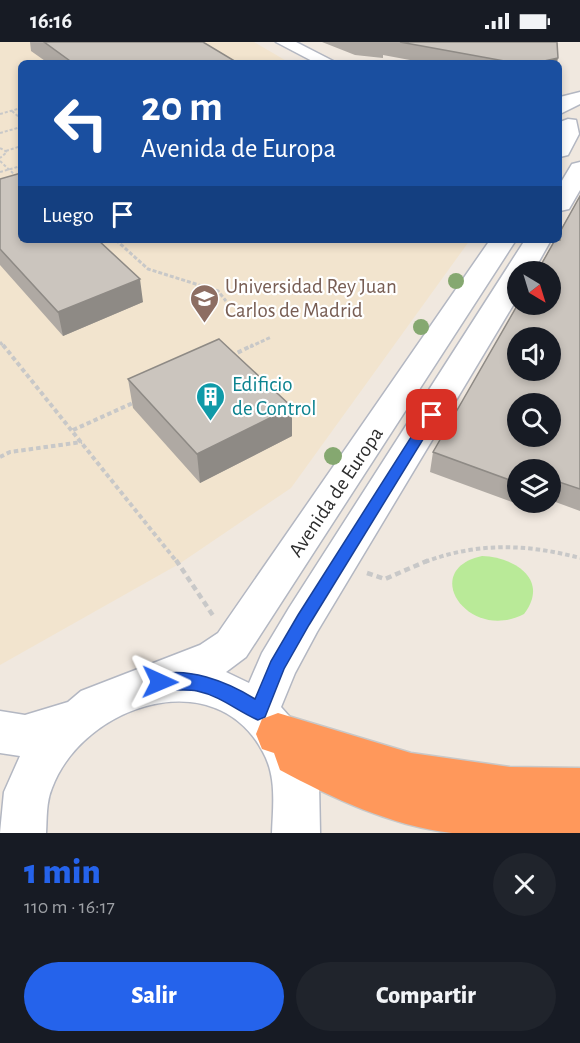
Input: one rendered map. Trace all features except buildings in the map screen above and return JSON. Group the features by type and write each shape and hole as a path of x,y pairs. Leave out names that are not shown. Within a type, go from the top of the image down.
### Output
{"highway":[{"path":"276,732 411,775 510,790 580,791"},
{"path":"276,732 346,781 442,809 580,828"}],"street":[{"path":"284,42 323,60"},
{"path":"562,146 568,134 564,115 580,98"},
{"path":"562,200 580,169"},
{"name":"Avenida de Europa","path":"160,682 215,658 232,645 501,243"},
{"name":"Avenida de Europa","path":"525,261 536,243"},
{"name":"Avenida de Europa","path":"276,732 277,666 303,620 507,291"},
{"path":"0,732 25,736 74,720 110,697 130,688 160,682 196,682 230,693 276,732 298,780 300,807 296,833"},
{"path":"22,833 25,800 44,756 74,720"}],"path":[{"path":"0,114 18,109"},
{"path":"12,111 18,116"},
{"path":"0,134 18,128"},
{"path":"0,148 6,151 18,147"},
{"path":"6,151 0,160 18,178"},
{"path":"0,172 18,167"},
{"path":"119,243 148,269 218,291 226,301"},
{"path":"229,357 271,337"},
{"path":"0,342 179,564 232,645"},
{"path":"73,431 136,401"},
{"path":"0,457 10,452 82,442"},
{"path":"363,572 385,579 447,552 486,547 531,548 580,558"}],"shaded area":[{"name":"Universidad Rey Juan Carlos de Madrid","path":"0,42 254,42 285,60 18,60 18,243 468,243 291,488 179,564 0,665"}],"green space":[{"path":"482,556 494,557 517,566 531,581 533,591 531,602 524,614 504,620 485,619 470,612 458,601 453,588 454,575 463,564"}],"place":[{"name":"Universidad Rey Juan Carlos de Madrid","path":"204,324"},
{"name":"Edificio de Control","path":"211,422"}],"route":[{"path":"160,682 196,682 213,687 230,693 258,711 277,666 303,620 432,415"}]}
